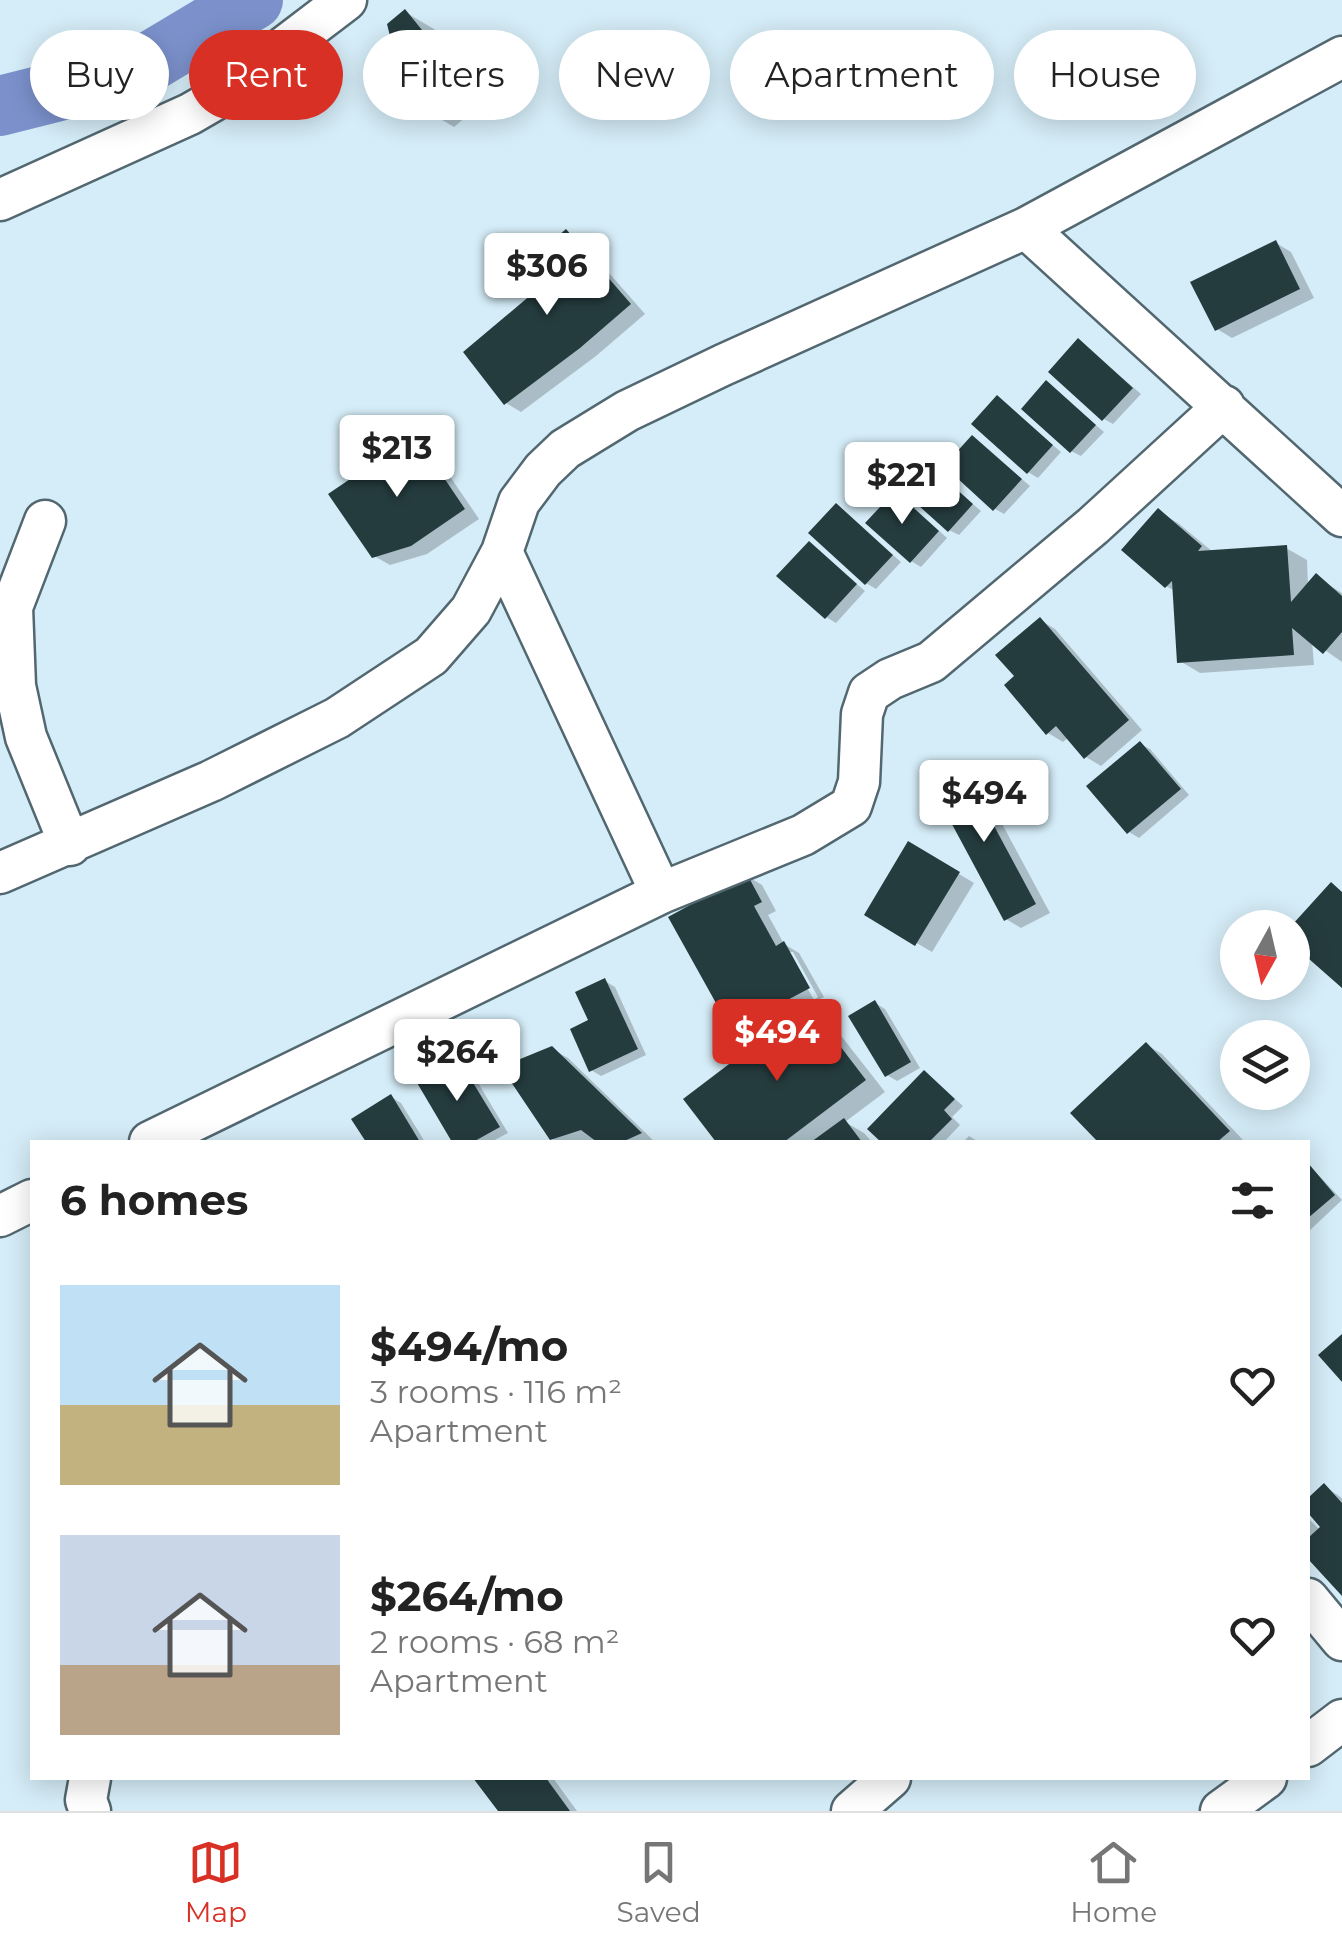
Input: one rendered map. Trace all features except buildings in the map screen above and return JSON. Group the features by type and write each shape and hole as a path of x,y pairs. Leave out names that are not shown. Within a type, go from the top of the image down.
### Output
{"street":[{"path":"0,200 216,99 346,0"},
{"path":"0,874 70,845 338,718 431,656 471,610 502,552 519,502 564,449 627,412 707,373 1026,228 1342,57"},
{"path":"1026,228 1342,516"},
{"path":"154,1140 661,893 803,836 851,806 859,782 862,714 869,693 930,662 1093,526 1224,406"},
{"path":"45,521 12,608 16,686 26,737 70,845"},
{"path":"502,552 661,893"},
{"path":"0,1216 30,1201"},
{"path":"1310,1602 1342,1640"},
{"path":"1310,1744 1342,1720"},
{"path":"90,1780 86,1800 90,1811"},
{"path":"852,1811 888,1780"},
{"path":"1221,1811 1263,1780"}],"waterway":[{"path":"0,106 131,73 253,0"}]}
